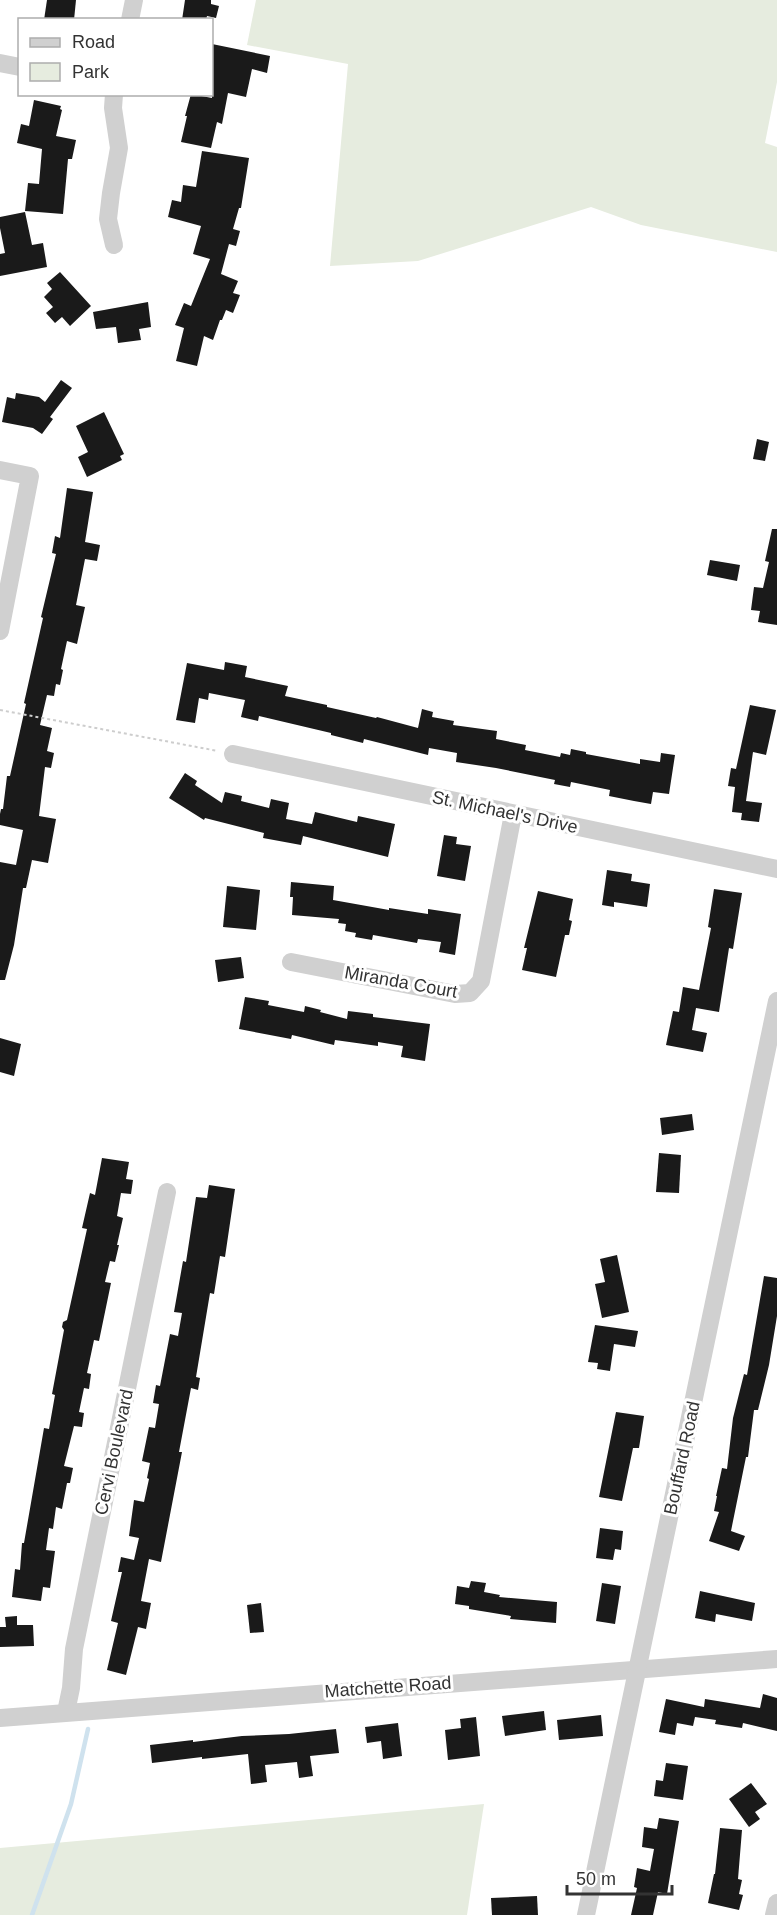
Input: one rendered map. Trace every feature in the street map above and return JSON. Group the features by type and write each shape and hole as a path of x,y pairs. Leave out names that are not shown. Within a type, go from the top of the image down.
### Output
{"street":[{"path":"130,18 134,0"},
{"path":"0,63 18,67"},
{"path":"114,96 113,108 119,148 108,219 114,245"},
{"path":"0,470 30,476 0,631"},
{"name":"St. Michael's Drive","path":"233,754 777,869"},
{"name":"Miranda Court","path":"291,962 455,994 470,993 481,981 513,814"},
{"name":"Bouffard Road","path":"586,1915 777,1001"},
{"name":"Cervi Boulevard","path":"66,1712 76,1637 167,1192"},
{"name":"Matchette Road","path":"0,1718 777,1659"},
{"path":"774,1915 777,1903"}],"path":[{"path":"0,710 233,754"}],"green space":[{"path":"256,0 777,0 777,82 765,143 777,147 777,252 641,225 591,207 418,261 330,266 348,64 247,45"},
{"path":"484,1804 467,1915 0,1915 0,1848"}],"building":[{"path":"47,0 76,0 74,18 44,18"},
{"path":"185,0 211,0 211,4 219,6 216,18 207,16 206,18 182,18"},
{"path":"213,44 270,56 267,73 252,69 246,97 228,93 222,124 217,122 211,148 181,142 190,96 212,98"},
{"path":"34,100 61,106 56,136 76,140 72,159 68,159 63,214 25,211 28,183 39,184 42,149 17,143 21,124 29,126"},
{"path":"202,151 249,158 241,208 239,208 233,229 240,231 236,246 229,244 221,274 238,281 233,293 240,295 233,313 226,310 220,320 213,340 204,336 197,366 176,361 184,328 175,325 184,303 191,306 210,259 193,254 201,226 168,217 172,200 181,202 183,185 196,187"},
{"path":"25,212 32,245 43,243 47,267 0,276 0,254 5,253 0,217"},
{"path":"60,272 91,306 70,326 62,317 55,323 46,313 53,307 44,297 52,289 47,283"},
{"path":"148,302 151,327 139,329 141,340 118,343 116,327 96,329 93,312"},
{"path":"61,380 72,388 50,417 53,419 42,434 33,428 2,422 7,397 15,399 16,393 39,397 45,402"},
{"path":"104,412 124,454 120,456 122,460 87,477 78,457 88,452 76,426"},
{"path":"757,439 769,442 765,461 753,459"},
{"path":"67,488 93,492 85,542 100,545 97,561 85,559 76,605 85,607 77,644 67,641 60,685 56,684 54,696 47,695 40,725 52,728 47,751 54,753 51,768 45,767 39,816 56,819 48,863 32,860 26,888 23,888 14,945 5,980 0,980 0,862 16,865 23,830 0,825 0,814 3,809 7,776 10,776 26,704 24,703 43,618 41,617 56,554 52,553 55,536 60,538"},
{"path":"772,529 777,529 777,625 758,622 760,611 751,610 754,587 763,588 769,562 765,561"},
{"path":"710,560 740,565 737,581 707,575"},
{"path":"225,662 247,666 245,677 288,686 285,696 418,728 422,709 433,712 432,717 454,721 453,725 497,731 496,739 526,745 525,750 560,757 561,753 570,755 571,749 640,764 640,759 660,762 661,753 675,755 669,794 653,792 651,804 634,801 609,796 610,790 571,782 570,787 554,784 555,780 456,762 457,753 429,748 428,755 364,739 363,743 259,716 258,721 241,717 245,700 209,693 208,700 199,698 195,723 176,720 187,663 224,670"},
{"path":"750,705 776,710 766,755 753,752 746,801 762,803 759,822 741,820 742,813 732,812 735,787 728,786 731,768 736,769"},
{"path":"185,773 197,781 195,785 222,803 225,792 242,796 241,801 269,808 271,799 289,803 286,819 312,824 315,812 357,822 358,816 395,824 388,857 303,836 301,845 263,838 264,833 205,818 204,820 169,798"},
{"path":"444,835 457,837 456,844 471,846 465,881 437,876"},
{"path":"607,870 632,874 631,881 650,884 647,907 614,902 614,907 602,905"},
{"path":"291,882 334,886 333,900 389,910 389,908 428,914 428,909 461,914 455,955 439,952 441,942 418,939 417,943 373,935 372,940 355,937 356,933 345,931 346,924 338,923 339,919 292,915"},
{"path":"227,886 260,890 256,930 223,927"},
{"path":"714,889 742,893 733,949 729,948 719,1012 696,1008 692,1030 707,1033 703,1052 666,1045 673,1011 679,1012 683,987 699,990 711,928 708,927"},
{"path":"538,891 573,899 569,935 565,935 556,977 522,970 527,948 524,948"},
{"path":"241,957 244,978 218,982 215,960"},
{"path":"245,997 269,1001 268,1005 304,1012 305,1006 347,1019 348,1011 373,1014 373,1017 430,1024 425,1061 401,1057 403,1046 378,1042 378,1046 335,1040 334,1045 292,1035 291,1039 239,1029"},
{"path":"0,1038 21,1044 14,1076 0,1072"},
{"path":"692,1114 694,1130 662,1135 660,1118"},
{"path":"659,1153 681,1155 679,1193 656,1192"},
{"path":"102,1158 129,1162 126,1179 133,1180 131,1194 121,1193 117,1216 123,1218 117,1245 119,1245 115,1262 110,1261 105,1282 111,1283 99,1341 94,1340 87,1373 91,1374 89,1389 84,1388 79,1412 84,1413 82,1427 74,1426 64,1466 73,1468 70,1483 67,1483 62,1509 56,1507 53,1529 49,1528 46,1550 55,1551 50,1588 43,1587 41,1601 12,1597 15,1569 20,1570 22,1543 24,1543 44,1428 49,1429 55,1395 52,1394 64,1330 63,1322 67,1320 87,1229 82,1228 90,1193 95,1195"},
{"path":"209,1185 235,1189 225,1257 220,1256 214,1294 210,1293 196,1377 200,1378 198,1390 191,1388 179,1452 182,1452 161,1562 149,1559 141,1601 151,1603 146,1629 138,1627 126,1675 107,1670 118,1623 111,1621 122,1572 118,1572 121,1557 134,1560 139,1538 129,1536 134,1500 144,1502 149,1479 147,1478 150,1463 142,1461 149,1427 155,1428 159,1404 153,1403 156,1385 160,1386 170,1334 178,1336 182,1313 174,1312 183,1261 186,1262 196,1197 207,1198"},
{"path":"617,1255 629,1312 602,1318 595,1284 605,1282 600,1259"},
{"path":"764,1276 777,1278 777,1316 769,1365 758,1410 754,1410 748,1457 746,1457 731,1531 745,1536 739,1551 709,1541 719,1512 714,1511 716,1496 722,1468 727,1469 733,1418 744,1374 747,1375"},
{"path":"595,1325 638,1331 635,1347 614,1344 610,1371 597,1369 598,1363 588,1362"},
{"path":"616,1412 644,1416 639,1448 633,1448 622,1501 599,1497"},
{"path":"600,1528 623,1531 621,1550 615,1549 613,1560 596,1558"},
{"path":"471,1581 486,1583 484,1592 500,1595 499,1597 557,1602 556,1623 510,1619 511,1616 469,1609 469,1606 455,1604 457,1586 469,1588"},
{"path":"602,1583 621,1586 615,1624 596,1621"},
{"path":"700,1591 755,1603 752,1621 716,1614 715,1622 695,1618"},
{"path":"261,1603 264,1632 250,1633 247,1605"},
{"path":"17,1616 17,1625 33,1625 34,1646 0,1647 0,1627 6,1627 5,1617"},
{"path":"763,1694 777,1698 777,1731 743,1723 742,1728 715,1724 716,1720 695,1717 693,1726 677,1723 675,1735 659,1732 666,1699 704,1707 705,1699 760,1708"},
{"path":"544,1711 546,1730 505,1736 502,1716"},
{"path":"601,1715 603,1736 559,1740 557,1720"},
{"path":"476,1717 480,1756 448,1760 445,1730 461,1728 460,1719"},
{"path":"398,1723 402,1756 383,1759 381,1741 367,1743 365,1727"},
{"path":"336,1729 339,1753 310,1756 313,1776 299,1778 297,1762 265,1765 267,1782 251,1784 248,1754 152,1763 150,1745"},
{"path":"666,1763 688,1766 683,1800 654,1796 656,1780 663,1781"},
{"path":"751,1783 767,1804 755,1812 760,1819 749,1827 729,1799"},
{"path":"659,1818 679,1821 667,1894 658,1892 653,1915 631,1915 637,1888 634,1887 637,1868 650,1871 654,1849 642,1847 644,1827 657,1829"},
{"path":"720,1828 742,1830 738,1879 742,1880 739,1894 743,1895 739,1910 708,1903 715,1874"},
{"path":"537,1896 538,1915 492,1915 491,1898"}],"waterway":[{"path":"32,1915 71,1804 88,1729"}]}
